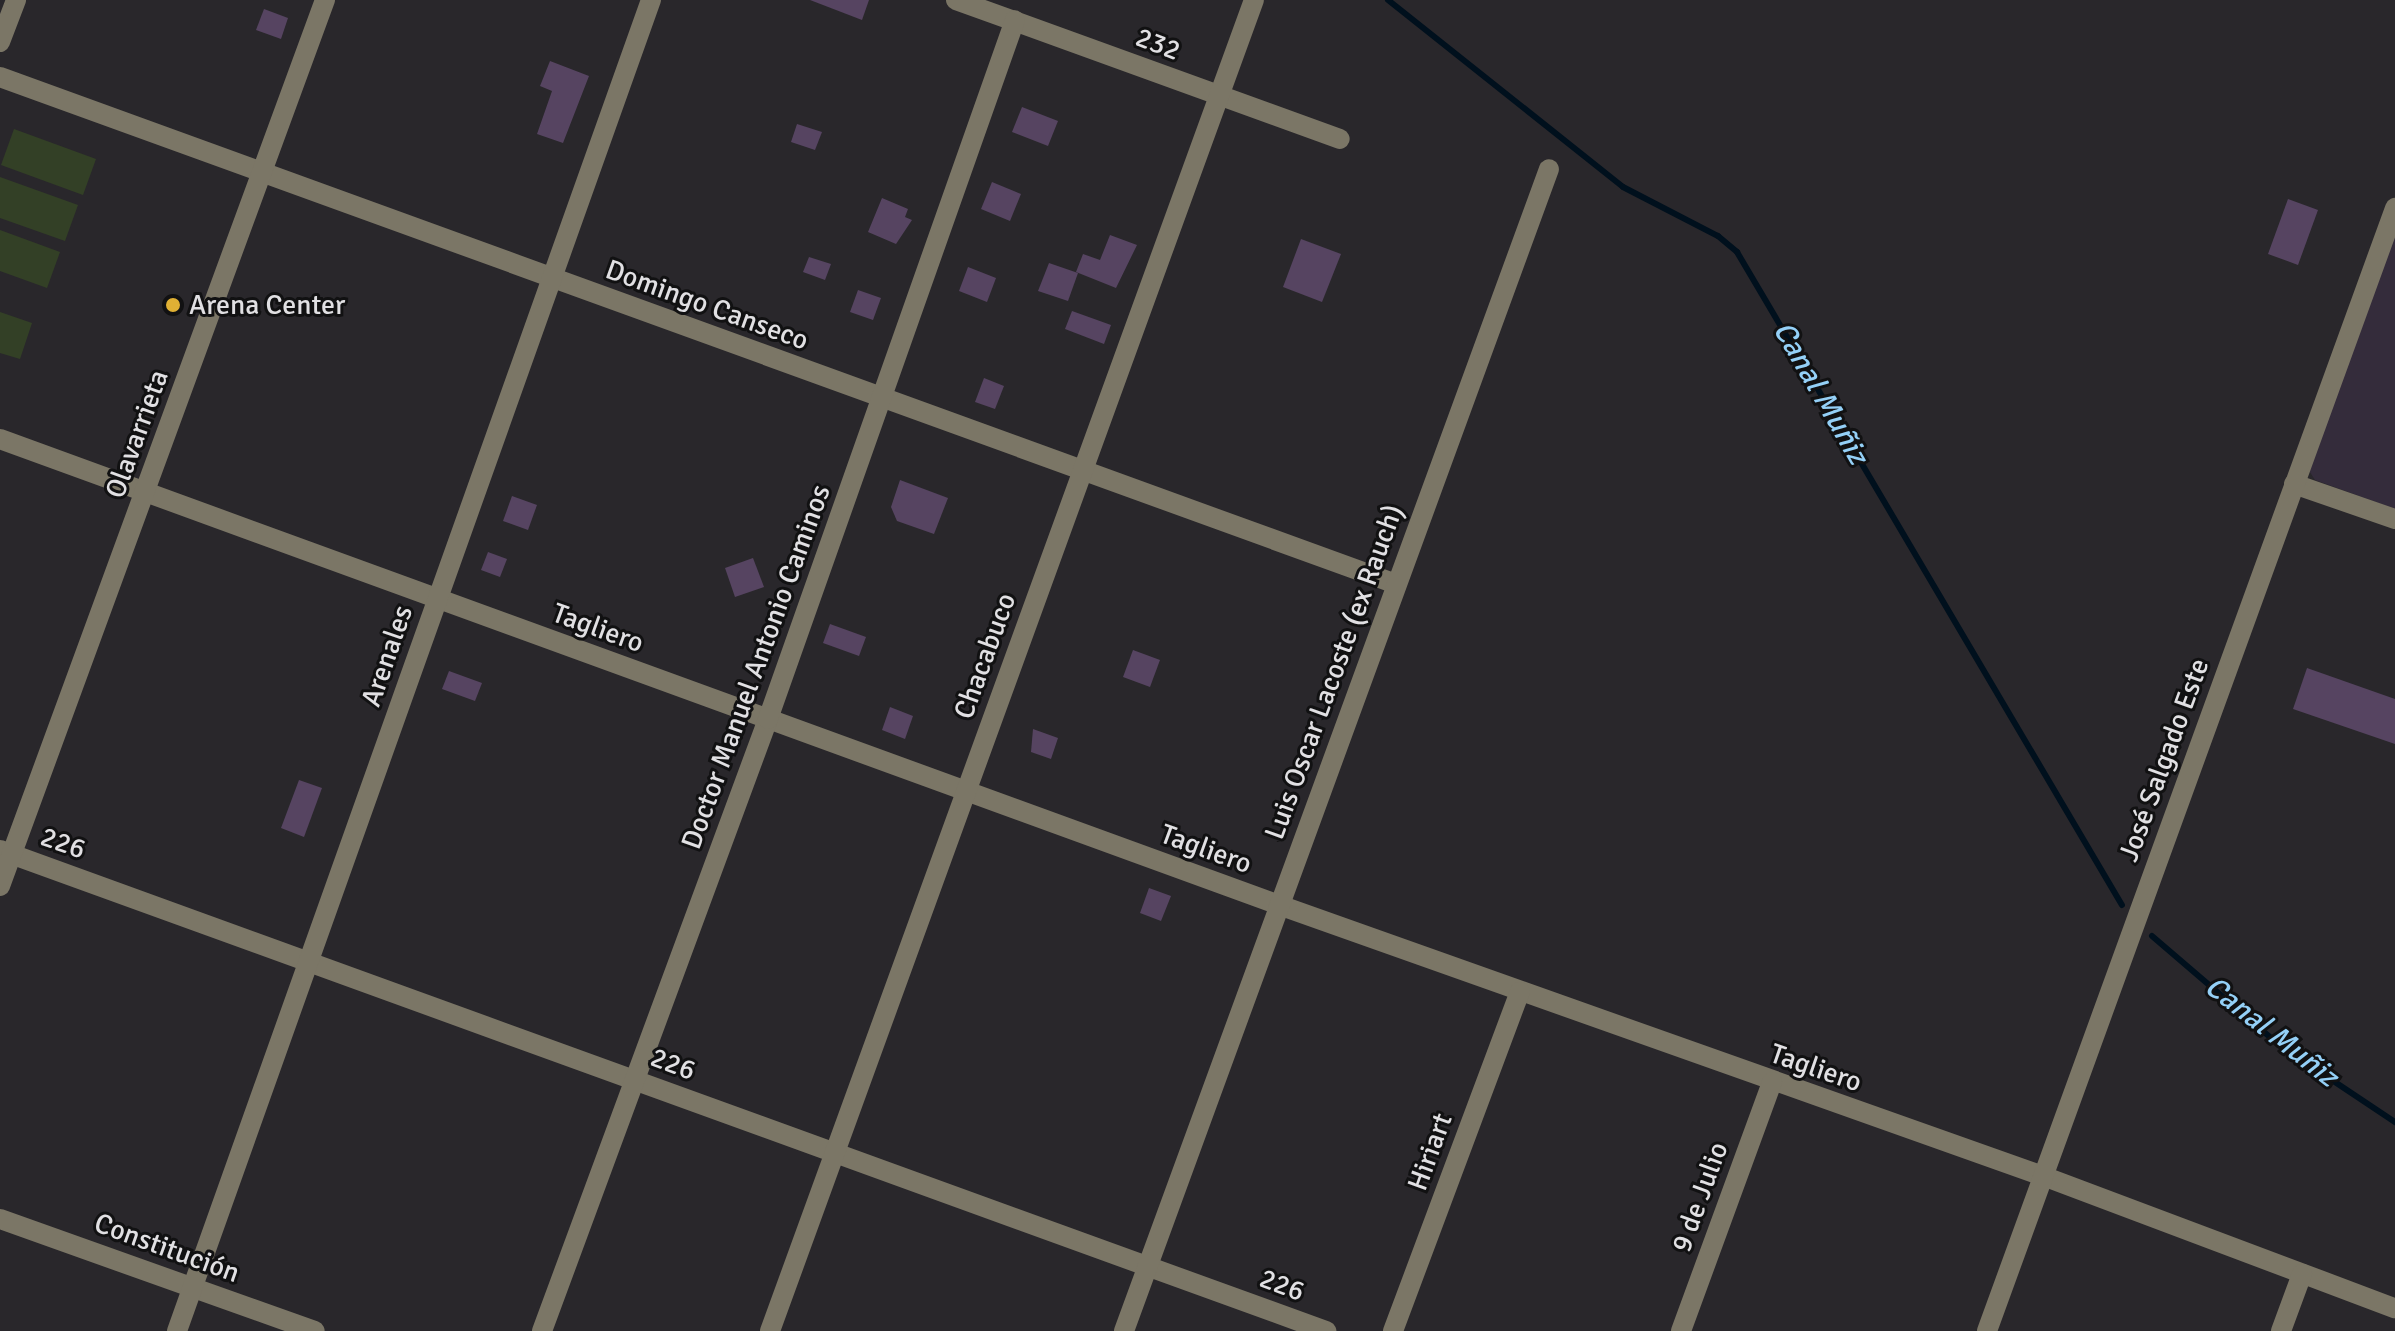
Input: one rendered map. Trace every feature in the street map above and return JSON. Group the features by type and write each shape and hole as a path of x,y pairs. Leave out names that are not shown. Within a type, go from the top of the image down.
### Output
{"street":[{"path":"0,42 16,0"},
{"name":"Olavarrieta","path":"0,886 6,852 145,493 325,0"},
{"name":"Arenales","path":"177,1331 651,0"},
{"name":"232","path":"956,0 1340,139"},
{"name":"Chacabuco","path":"770,1331 1254,0"},
{"name":"Doctor Manuel Antonio Caminos","path":"542,1331 768,719 1015,20"},
{"name":"Domingo Canseco","path":"0,77 1396,584"},
{"name":"Luis Oscar Lacoste (ex Rauch)","path":"1124,1331 1549,169"},
{"name":"José Salgado Este","path":"1987,1331 2395,208"},
{"name":"Tagliero","path":"0,439 1520,992 2043,1176 2395,1308"},
{"path":"2294,484 2395,519"},
{"name":"226","path":"6,852 1326,1331"},
{"name":"Hiriart","path":"1393,1331 1520,992"},
{"name":"9 de Julio","path":"1681,1331 1772,1082"},
{"name":"Constitución","path":"0,1219 315,1331"},
{"path":"2281,1331 2302,1274"}],"shaded area":[{"path":"2395,232 2395,509 2315,480 2308,469"}],"green space":[{"path":"14,129 96,159 83,195 1,165"},
{"path":"0,177 78,205 65,241 0,218"},
{"path":"0,230 60,252 47,288 0,271"},
{"path":"0,312 32,323 20,359 0,353"}],"building":[{"path":"810,0 869,0 862,20"},
{"path":"264,9 288,18 281,39 256,30"},
{"path":"550,61 589,76 563,143 537,134 552,91 540,86"},
{"path":"1022,107 1058,121 1048,146 1012,132"},
{"path":"797,124 822,132 815,150 791,142"},
{"path":"992,182 1021,194 1010,221 981,209"},
{"path":"882,198 908,209 905,217 912,220 896,244 868,232"},
{"path":"2288,199 2318,210 2298,265 2268,254"},
{"path":"1110,235 1137,245 1116,288 1076,272 1083,254 1100,260"},
{"path":"1301,239 1341,254 1322,302 1283,287"},
{"path":"809,257 831,264 825,280 803,272"},
{"path":"1049,263 1078,273 1068,301 1038,291"},
{"path":"968,267 996,278 987,302 959,291"},
{"path":"858,290 881,298 873,320 850,312"},
{"path":"1072,311 1111,325 1104,344 1065,329"},
{"path":"984,378 1004,386 995,409 975,402"},
{"path":"900,480 948,498 934,534 897,521 891,507"},
{"path":"512,496 537,505 528,530 503,521"},
{"path":"488,552 507,559 500,577 481,570"},
{"path":"753,558 764,587 735,597 725,568"},
{"path":"830,624 866,637 859,656 823,643"},
{"path":"1133,650 1160,660 1150,687 1123,677"},
{"path":"2307,668 2395,699 2395,744 2293,709"},
{"path":"449,671 482,683 475,701 442,689"},
{"path":"890,707 913,716 905,739 882,730"},
{"path":"1033,729 1058,738 1051,759 1031,752"},
{"path":"299,780 322,788 304,837 281,828"},
{"path":"1149,888 1171,896 1161,921 1140,913"}],"waterway":[{"name":"Canal Muñiz","path":"1388,0 1623,187 1718,236 1737,252 2122,905"},
{"name":"Canal Muñiz","path":"2152,936 2278,1044 2395,1122"}],"place":[{"name":"Arena Center","path":"173,305"}]}
